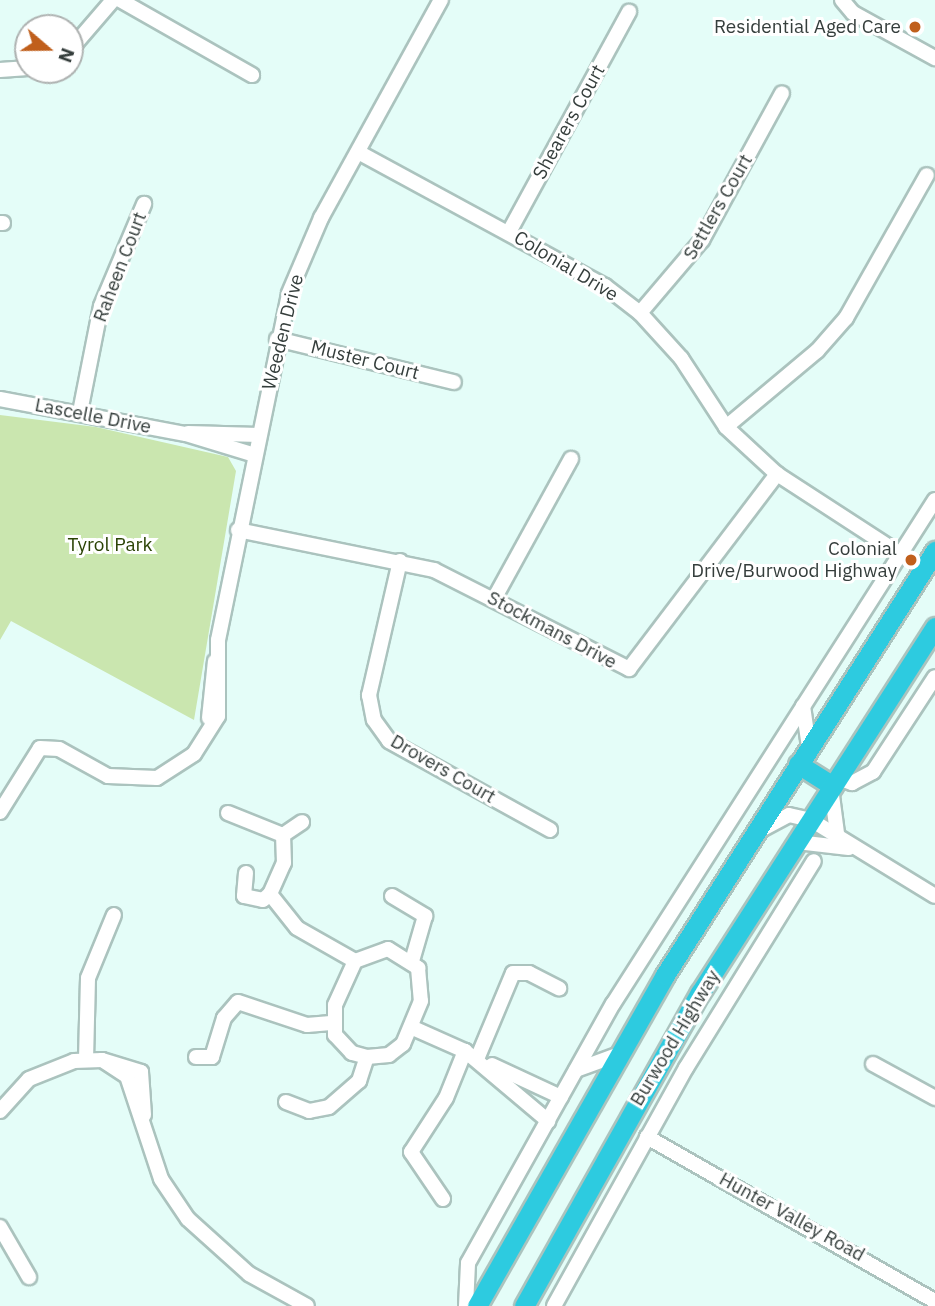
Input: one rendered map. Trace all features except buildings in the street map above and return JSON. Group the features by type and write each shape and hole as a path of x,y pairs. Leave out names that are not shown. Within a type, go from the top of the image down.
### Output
{"highway":[{"name":"Burwood Highway","path":"477,1306 617,1055 935,551"},
{"name":"Burwood Highway","path":"524,1306 569,1223 792,850 935,627"},
{"path":"799,764 834,784"}],"street":[{"path":"84,34 113,0"},
{"path":"120,0 252,75"},
{"name":"Weeden Drive","path":"0,812 40,748 135,780 170,772 200,746 220,708 217,652 238,530 277,339 302,258 441,0"},
{"path":"842,0 853,13 935,58"},
{"name":"Shearers Court","path":"509,232 629,12"},
{"name":"Settlers Court","path":"640,313 702,240 782,93"},
{"name":"Colonial Drive","path":"358,152 509,232 640,313 681,358 726,427 777,474 900,554"},
{"path":"726,427 817,351 846,318 927,175"},
{"name":"Raheen Court","path":"80,412 101,306 144,204"},
{"name":"Muster Court","path":"277,339 453,382"},
{"name":"Lascelle Drive","path":"0,399 186,433 255,455"},
{"name":"Lascelle Drive","path":"186,433 259,435"},
{"path":"494,599 571,459"},
{"name":"Stockmans Drive","path":"238,530 400,561 494,599 629,669 777,474"},
{"path":"466,1306 468,1263 576,1070 935,500"},
{"name":"Drovers Court","path":"400,561 369,695 374,720 389,741 550,830"},
{"path":"837,833 834,784 852,783 873,772 933,687"},
{"path":"803,706 809,747"},
{"path":"228,814 283,835"},
{"path":"756,833 789,815 811,820 837,833 849,848 935,896"},
{"path":"283,835 303,822"},
{"path":"270,894 284,863 283,835"},
{"path":"796,890 792,850 849,848"},
{"name":"Burwood Highway","path":"554,1306 647,1137 814,861"},
{"path":"246,873 244,896 270,894"},
{"path":"398,893 427,924 412,961"},
{"path":"270,894 297,928 355,961"},
{"path":"86,1060 88,978 114,915"},
{"path":"388,949 412,961 422,982 413,1028 389,1055 367,1057 340,1043 331,1023 355,961 388,949"},
{"path":"477,1059 513,973 529,973 559,988"},
{"path":"196,1057 212,1057 224,1018 238,1002 307,1025 331,1023"},
{"path":"413,1028 477,1059 548,1121"},
{"path":"443,1199 411,1152 446,1098 465,1051"},
{"path":"576,1070 617,1055"},
{"path":"286,1102 309,1111 329,1107 359,1082 367,1057"},
{"path":"0,1111 29,1079 86,1060 102,1059 141,1072 143,1131 161,1179 203,1235 249,1274 307,1306"},
{"path":"477,1059 561,1097"},
{"path":"873,1064 935,1098"},
{"name":"Hunter Valley Road","path":"647,1137 935,1301"},
{"path":"569,1223 594,1236"},
{"path":"0,1227 13,1263 29,1278"}],"green space":[{"name":"Tyrol Park","path":"0,415 96,427 228,457 236,471 194,720 11,621 0,640"}],"place":[{"name":"Residential Aged Care","path":"915,27"},
{"name":"Colonial Drive/Burwood Highway","path":"911,560"}]}
